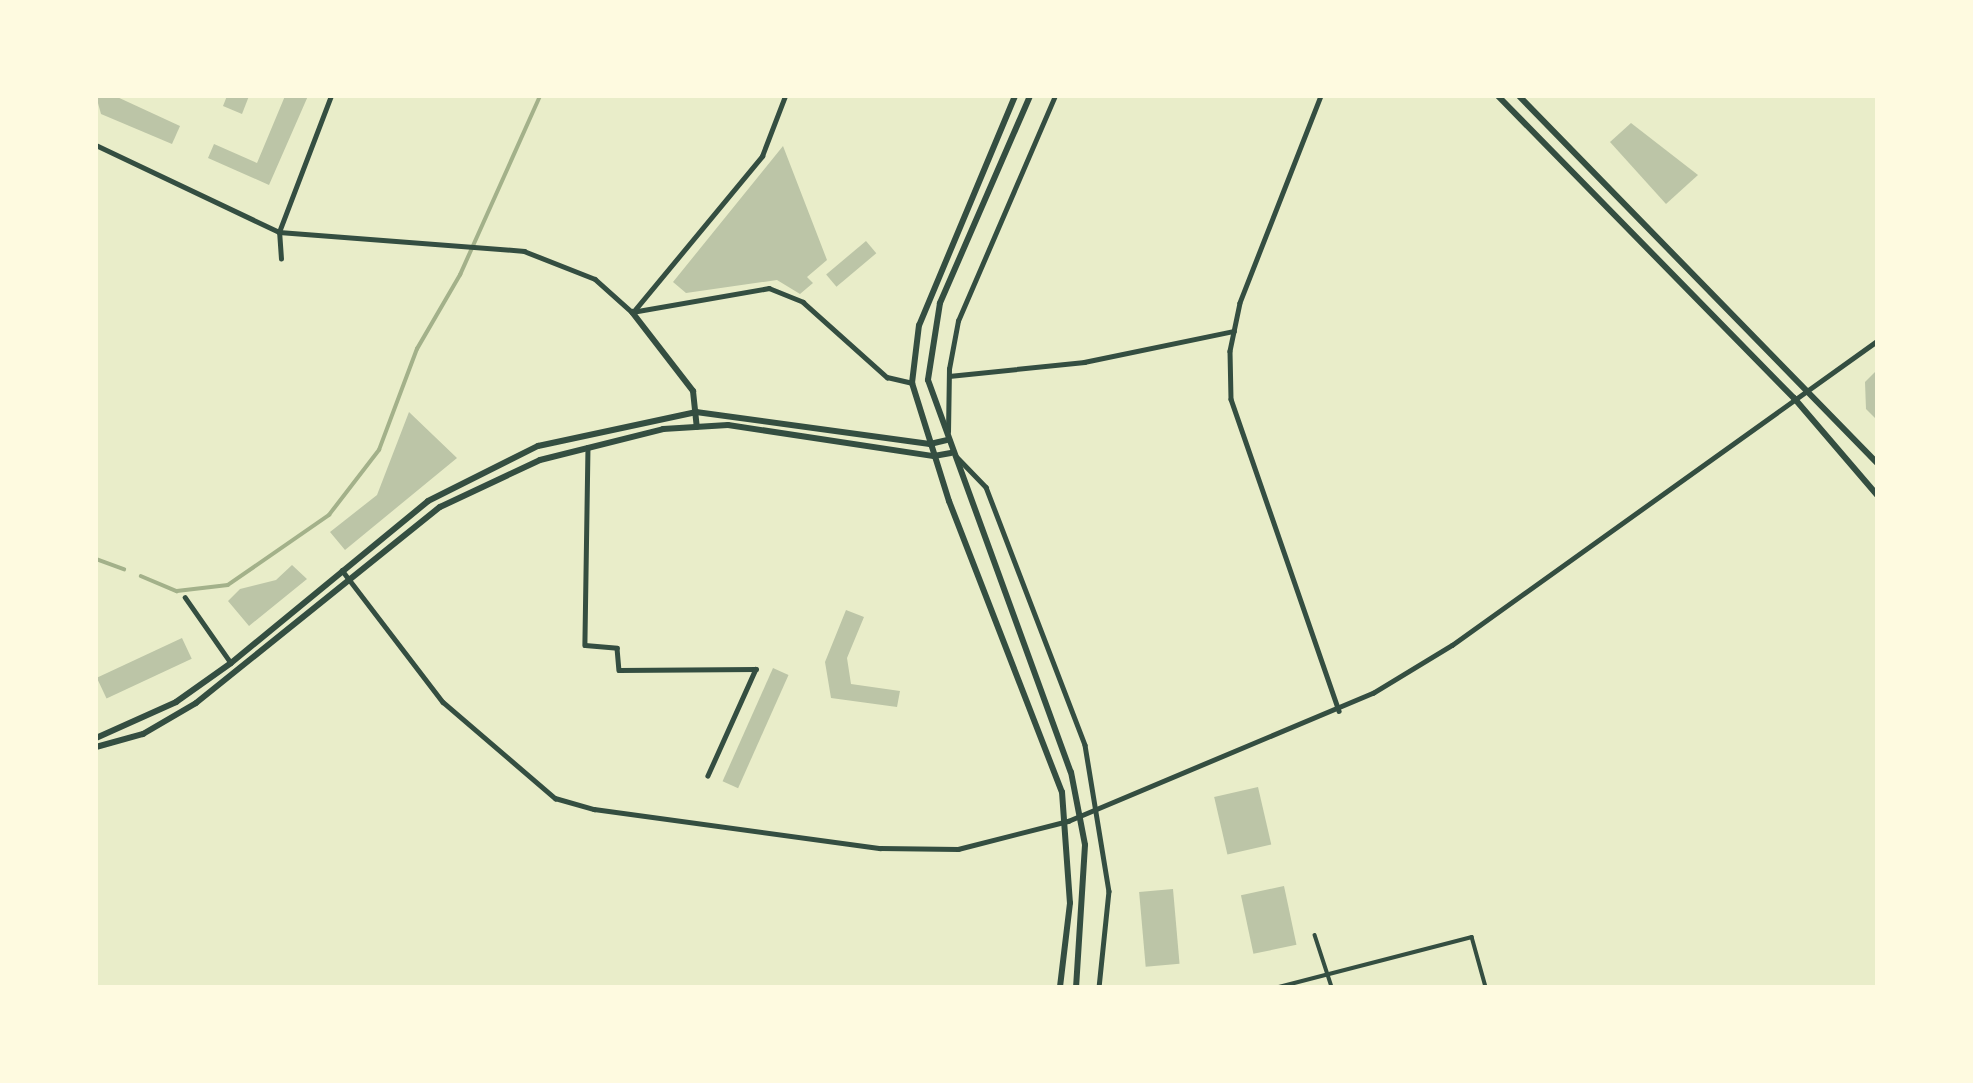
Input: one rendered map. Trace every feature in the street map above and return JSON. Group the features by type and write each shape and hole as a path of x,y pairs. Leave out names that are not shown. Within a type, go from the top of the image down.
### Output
{"street":[{"path":"281,259 279,232 331,96"},
{"path":"632,312 762,156 785,96"},
{"path":"1015,96 919,325 912,383 934,456 1055,762 1068,821 1070,903 1060,987"},
{"path":"1030,96 931,334 928,380 951,452 1071,772 1081,814 1084,915 1076,987"},
{"path":"948,440 950,376 958,321 1055,96"},
{"path":"1321,96 1234,331 1231,399 1339,711"},
{"path":"1499,96 1794,398 1877,495"},
{"path":"1519,96 1877,463"},
{"path":"96,145 279,232 459,244 560,262 595,279 632,312 693,391 697,427"},
{"path":"632,312 769,288 803,302 887,377 912,383"},
{"path":"950,376 1084,362 1234,331"},
{"path":"342,570 443,702 544,791 566,802 917,851 958,849 1068,821 1095,807 1339,711 1452,645 1877,341"},
{"path":"96,738 176,702 231,663 428,501 477,471 600,429 696,412 930,444 948,440"},
{"path":"96,747 143,734 237,676 349,578 440,507 513,470 588,446 697,427 728,425 934,456 951,452"},
{"path":"588,446 585,645 617,648 619,670 756,669 708,776"},
{"path":"951,452 986,487 1085,746 1109,891 1099,987"},
{"path":"185,597 231,663"},
{"path":"1315,935 1332,987"},
{"path":"1279,987 1472,937 1486,987"}],"building":[{"path":"96,96 115,96 180,126 172,144 101,114"},
{"path":"227,96 249,96 242,114 223,106"},
{"path":"285,96 308,96 269,185 208,158 214,144 257,163"},
{"path":"1631,123 1698,175 1666,204 1610,142"},
{"path":"783,146 827,260 807,277 813,283 800,294 777,280 686,293 673,282"},
{"path":"866,241 876,253 836,287 826,274"},
{"path":"1877,370 1877,420 1866,409 1865,382"},
{"path":"409,412 457,458 345,550 330,532 377,495"},
{"path":"292,565 307,579 249,626 228,601 240,589 276,580"},
{"path":"846,610 864,617 847,658 851,684 900,691 897,707 831,698 825,662"},
{"path":"182,638 192,659 107,699 97,678"},
{"path":"773,668 789,675 738,788 723,781"},
{"path":"1258,787 1271,844 1227,855 1214,797"},
{"path":"1284,886 1296,945 1253,954 1241,895"},
{"path":"1173,889 1180,964 1146,967 1139,892"}],"waterway":[{"path":"141,576 177,591 228,585 329,515 379,450 417,349 460,275 540,96"},
{"path":"96,559 124,569"}]}
